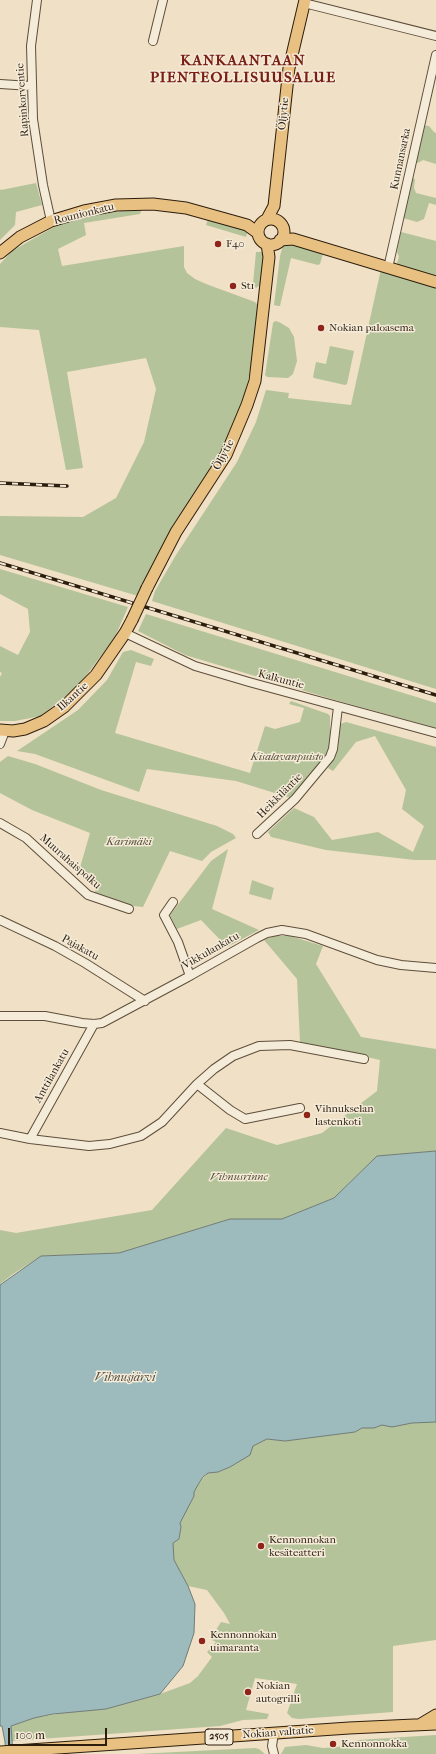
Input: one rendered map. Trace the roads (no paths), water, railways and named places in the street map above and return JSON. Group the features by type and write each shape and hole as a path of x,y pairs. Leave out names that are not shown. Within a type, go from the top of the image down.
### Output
{"main road":[{"name":"Öljytie","path":"125,634 176,532 226,455 247,405 255,381 289,68 304,2"},
{"name":"Rounionkatu","path":"0,252 20,237 51,221 107,206 153,204 186,208 271,232"},
{"path":"271,232 436,282"},
{"name":"Ilkantie","path":"2,730 19,730 34,726 64,707 96,675 125,634"},
{"path":"421,1724 436,1715"},
{"name":"Nokian valtatie","path":"0,1752 274,1733 436,1724"}],"street":[{"name":"Rapinkorventie","path":"37,0 31,46 33,119 43,185 51,221"},
{"path":"153,41 163,0"},
{"path":"304,2 436,36"},
{"name":"Kunnansarka","path":"388,268 436,56"},
{"path":"0,84 31,86"},
{"name":"Kalkuntie","path":"125,634 195,666 436,733"},
{"name":"Heikkiläntie","path":"257,834 296,799 330,757 333,750 338,707"},
{"path":"0,744 2,730"},
{"name":"Muurahaispolku","path":"0,823 35,846 88,895 129,909"},
{"path":"173,902 164,915 178,942 190,976"},
{"name":"Pajakatu","path":"0,920 55,946 145,1001"},
{"name":"Vikkulankatu","path":"0,1016 46,1016 94,1024 102,1023 145,1001 257,938 267,933 282,930 306,934 377,960 401,965 436,968"},
{"name":"Anttilankatu","path":"30,1139 94,1024"},
{"path":"0,1133 30,1139 89,1146 110,1144 141,1136 162,1122 214,1068 233,1056 259,1046 290,1045 364,1060"},
{"path":"197,1084 230,1110 245,1119 300,1108"},
{"path":"274,1733 272,1746 274,1754"}],"water":[{"name":"Vihnusjärvi","path":"436,1151 436,1422 412,1423 392,1427 382,1425 374,1428 362,1428 355,1432 285,1441 267,1439 253,1446 250,1455 230,1467 218,1472 208,1473 203,1477 194,1492 194,1496 180,1523 181,1527 179,1539 173,1543 174,1560 188,1586 195,1604 194,1633 183,1666 160,1694 106,1709 53,1714 34,1718 11,1726 13,1754 6,1754 2,1726 0,1726 0,1285 41,1256 119,1253 230,1219 282,1219 334,1198 377,1156"}],"railway":[{"path":"0,483 67,486"},
{"path":"0,563 436,695"}],"place":[{"name":"F40","path":"218,244"},
{"name":"St1","path":"233,286"},
{"name":"Nokian paloasema","path":"321,328"},
{"name":"Vihnukselan lastenkoti","path":"307,1115"},
{"name":"Kennonnokan kesäteatteri","path":"261,1546"},
{"name":"Kennonnokan uimaranta","path":"202,1641"},
{"name":"Nokian autogrilli","path":"248,1692"},
{"name":"Kennonnokka","path":"333,1744"}],"district":[{"name":"KANKAANTAAN PIENTEOLLISUUSALUE","path":"243,70"}],"park label":[{"name":"Kisalavanpuisto","path":"287,757"},
{"name":"Karimäki","path":"129,842"},
{"name":"Vihnusrinne","path":"239,1177"}]}
